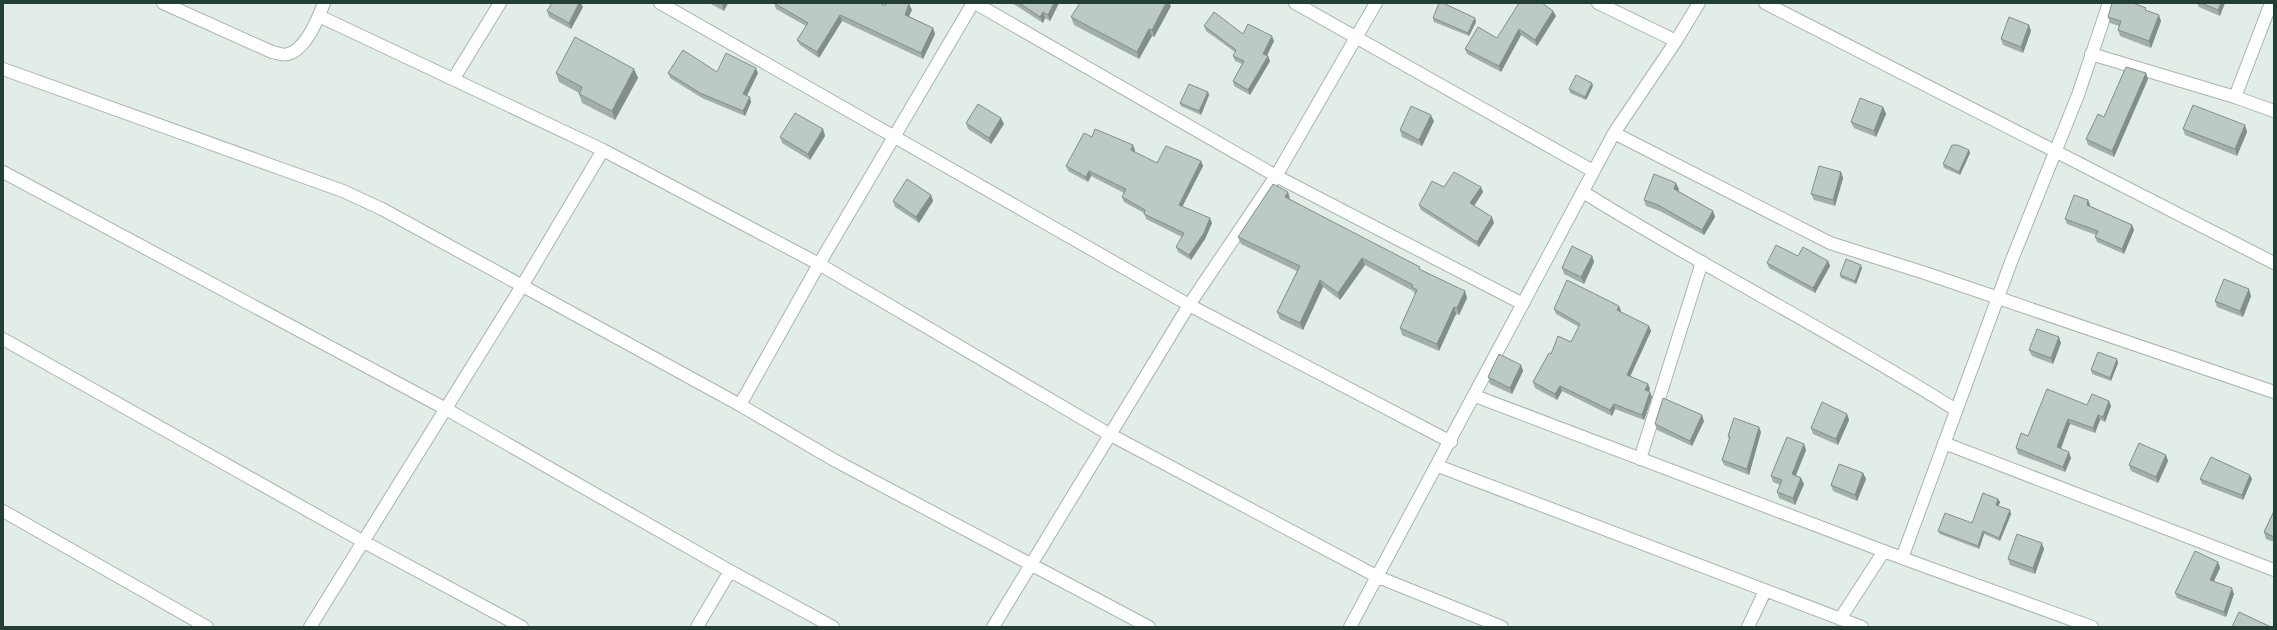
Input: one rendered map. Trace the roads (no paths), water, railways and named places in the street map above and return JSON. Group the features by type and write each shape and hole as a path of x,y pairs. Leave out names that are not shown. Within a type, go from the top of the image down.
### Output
{"street":[{"path":"163,3 272,52 286,55 293,52 303,43 319,16 324,3"},
{"path":"454,78 500,3"},
{"path":"660,3 1189,305 1450,442"},
{"path":"740,405 819,264 974,3 1276,176 1523,304"},
{"path":"1295,3 1593,171"},
{"path":"993,627 1109,434 1189,305 1276,176 1376,3"},
{"path":"1598,3 1676,41"},
{"path":"1350,627 1438,466 1614,133 1676,41 1699,3"},
{"path":"1765,3 2274,263"},
{"path":"1902,558 1997,298 2092,54 2109,3"},
{"path":"2235,97 2271,3"},
{"path":"319,16 454,78 603,150 819,264 1109,434 1378,577 1502,627"},
{"path":"2092,54 2235,97 2274,111"},
{"path":"3,69 342,191 388,212 740,405 834,460 1149,627"},
{"path":"1614,133 1811,235 2274,392"},
{"path":"310,627 522,286 603,150"},
{"path":"3,172 446,409 730,571 833,627"},
{"path":"1583,192 1702,262 1838,338 1956,410"},
{"path":"1640,459 1702,262"},
{"path":"3,338 364,542 522,627"},
{"path":"1475,396 1884,552 2092,627"},
{"path":"1944,443 2274,570"},
{"path":"1438,466 1862,627"},
{"path":"3,511 207,627"},
{"path":"1840,619 1884,552"},
{"path":"697,627 730,571"},
{"path":"1748,627 1765,591"}]}
